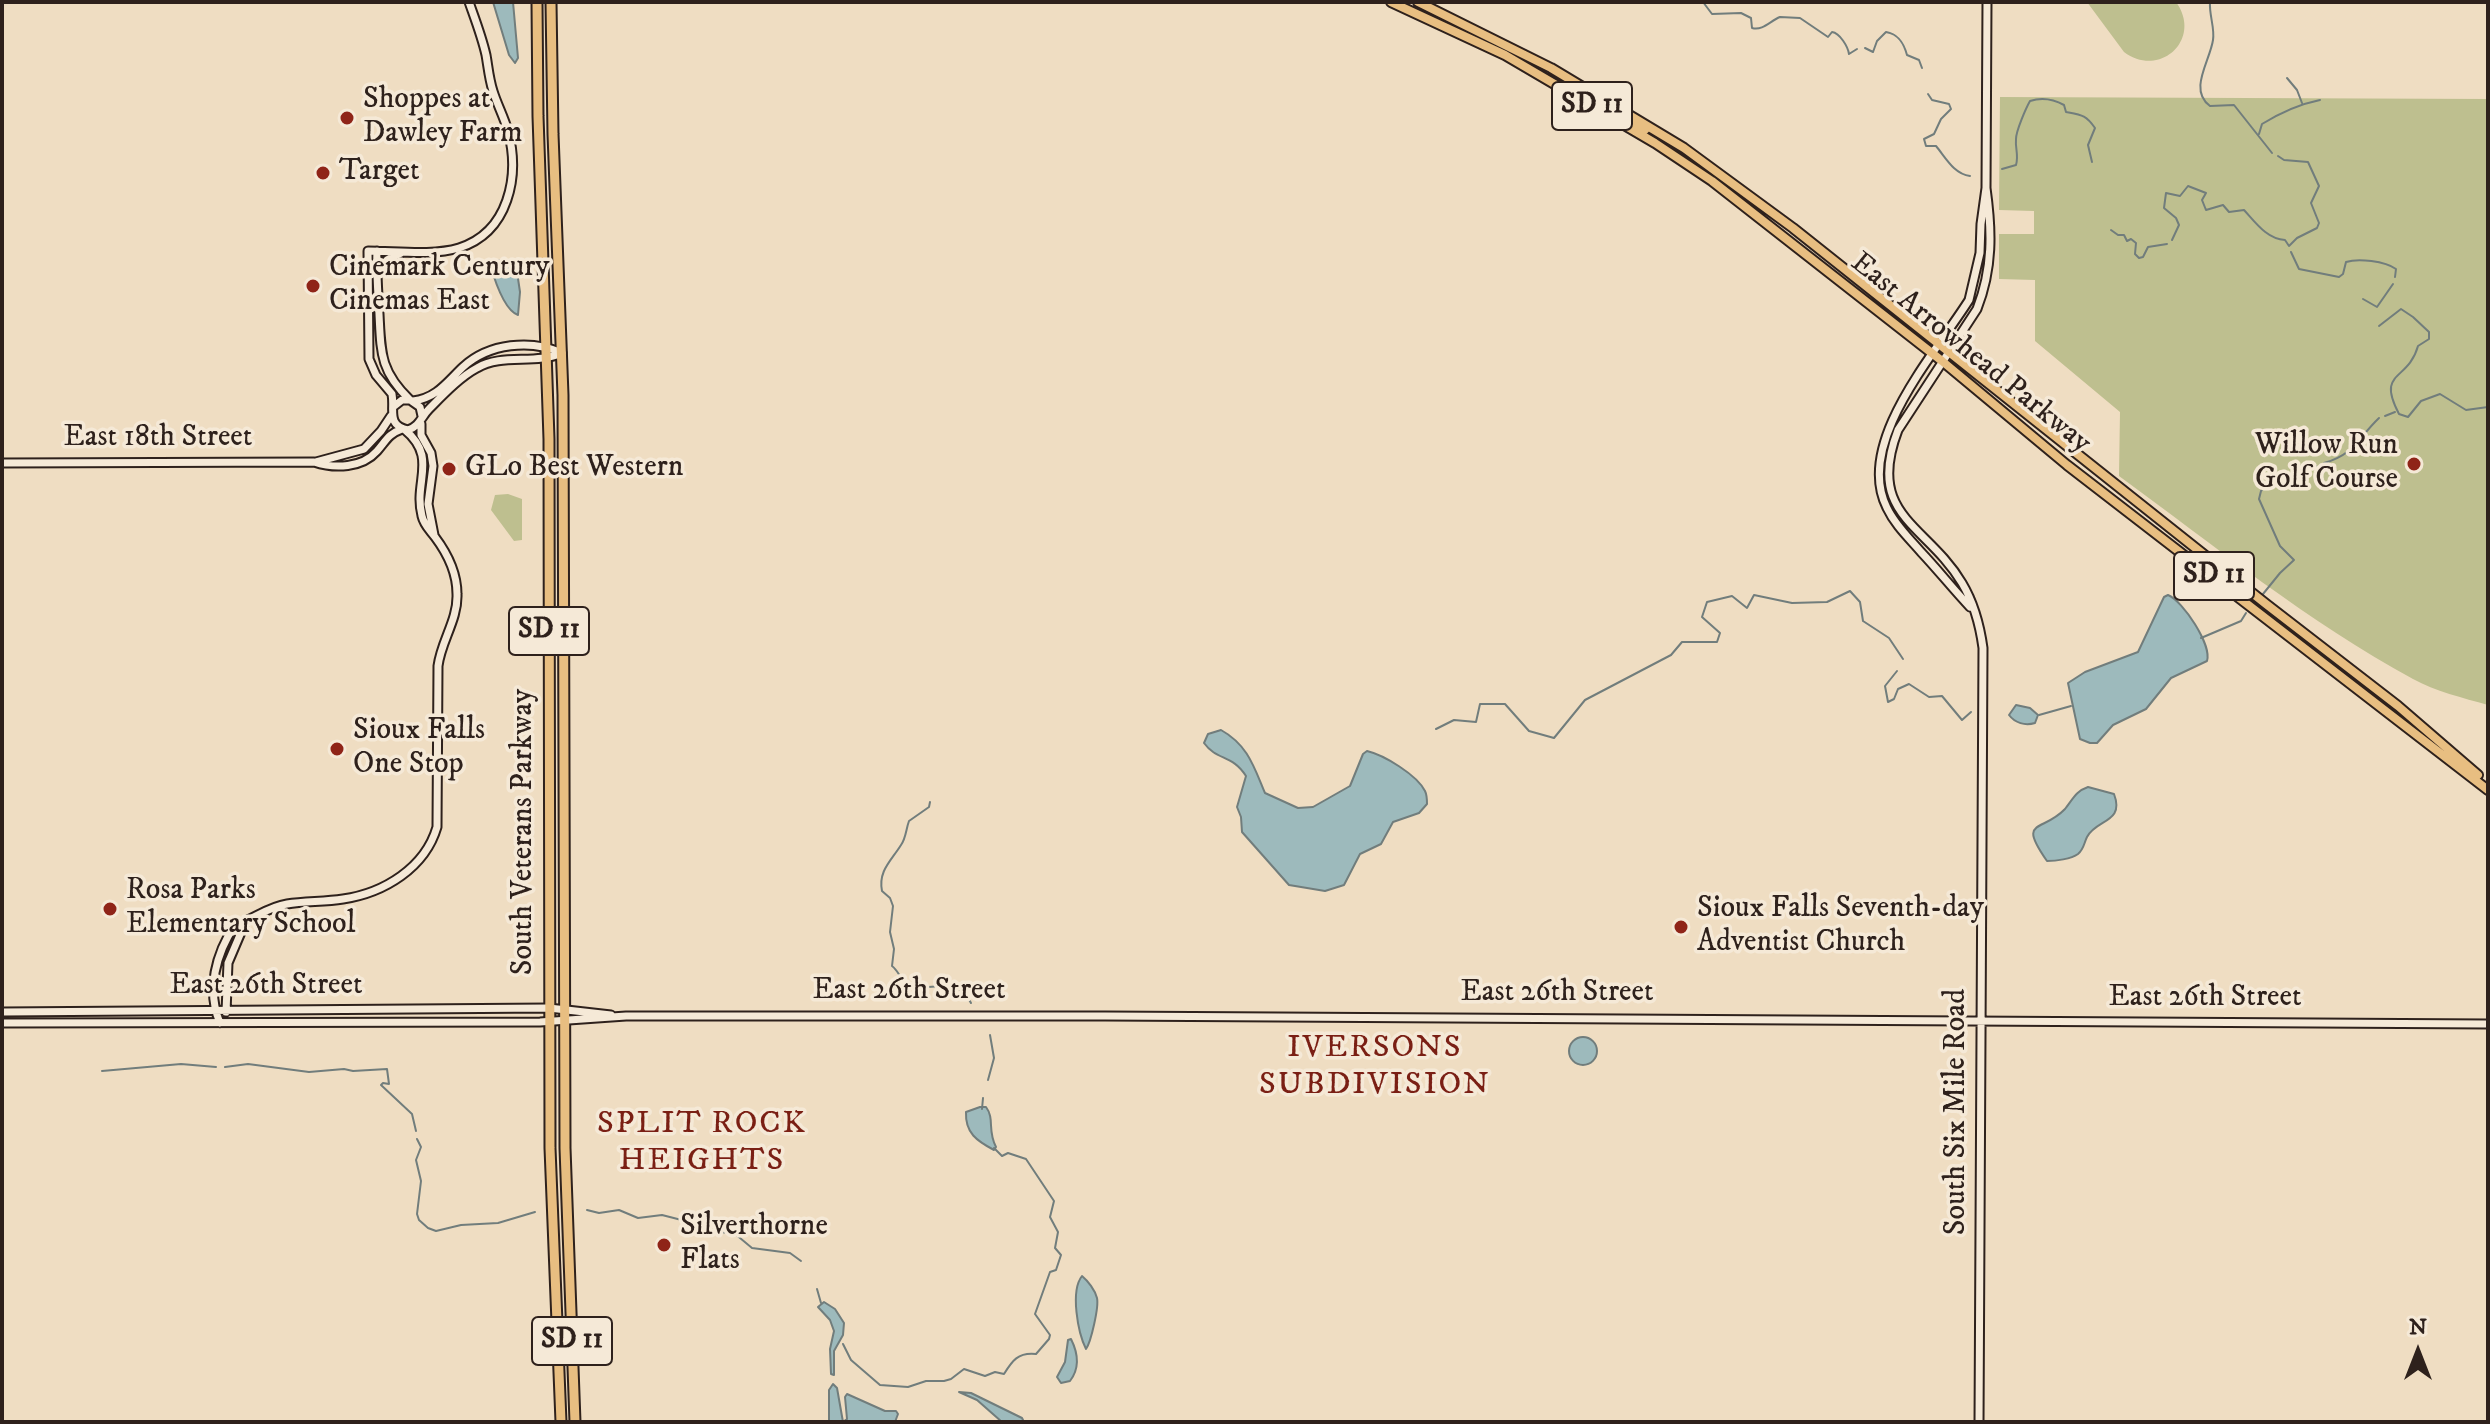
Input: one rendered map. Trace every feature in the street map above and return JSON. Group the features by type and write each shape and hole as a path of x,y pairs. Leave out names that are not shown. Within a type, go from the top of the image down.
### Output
{"highway":[{"name":"South Veterans Parkway","path":"537,2 547,346 550,1172 561,1422"},
{"name":"South Veterans Parkway","path":"551,2 562,353 566,1205 575,1422"}],"main road":[{"path":"372,251 455,249 477,240 500,217 510,193 512,169 509,134 492,88 483,45 469,2"},
{"name":"East Arrowhead Parkway","path":"1391,2 1505,55 1677,158 1779,233 1942,361 2067,465 2488,790"},
{"name":"East Arrowhead Parkway","path":"1418,2 1551,68 1684,148 1949,350 2386,697 2488,784"},
{"name":"South Six Mile Road","path":"1975,611 1895,522 1886,508 1878,461 1887,431 1913,384 1969,300 1976,280 1986,188 1987,2"},
{"path":"1575,96 1604,105 1673,148 1684,148"},
{"name":"South Six Mile Road","path":"1979,1422 1983,663 1980,628 1961,582 1896,507 1890,487 1891,447 1898,430 1977,309 1989,276 1992,225 1986,188"},
{"path":"1779,233 1789,231 1823,258 1843,267"},
{"path":"372,251 382,361 395,383 420,407 421,435 431,453 433,466 428,504 435,537"},
{"path":"220,1023 215,1011 215,978 219,953 235,925 245,923 268,908 347,898 375,891 400,877 422,858 437,827 439,654 455,615 458,598 453,570 426,527 420,508 425,467 422,453 414,439 394,423 392,394 373,371 368,350 372,251"},
{"path":"376,282 387,260 411,251"},
{"name":"East 18th Street","path":"314,462 364,449 381,431 402,400 434,395 465,365 487,352 507,347 547,346 562,353"},
{"path":"547,360 562,353"},
{"name":"East 18th Street","path":"2,463 314,462 337,467 361,462 374,454 388,436 403,429 413,429 466,376 484,364 547,360"},
{"path":"220,1023 226,1011 227,970 245,923"},
{"name":"East 26th Street","path":"2,1012 549,1008 626,1016"},
{"name":"East 26th Street","path":"2,1023 549,1022 626,1016 772,1016 2488,1024"}],"green space":[{"path":"2087,2 2176,2 2183,16 2181,41 2174,51 2163,58 2151,61 2138,59 2124,52"},
{"name":"Willow Run Golf Course","path":"2000,97 2488,99 2488,705 2430,687 2374,657 2263,582 2119,476 2120,412 2035,341 2035,280 1999,279 1999,234 2034,234 2034,211 1999,210"},
{"path":"508,494 522,499 522,540 514,541 491,510 495,495"}],"water":[{"path":"493,2 513,2 518,58 515,63 509,55"},
{"path":"494,260 516,265 520,292 518,315 508,307 500,293 490,264"},
{"path":"2168,595 2195,624 2205,645 2207,661 2171,678 2146,709 2113,725 2097,743 2080,739 2068,683 2085,672 2138,652 2164,597"},
{"path":"2016,705 2030,708 2038,715 2035,723 2024,724 2011,718 2009,715"},
{"path":"1221,730 1244,750 1265,793 1298,808 1313,807 1350,786 1367,751 1408,772 1425,791 1427,804 1419,813 1393,822 1381,844 1360,854 1344,885 1325,891 1289,885 1242,832 1237,807 1246,776 1235,764 1214,753 1204,743 1208,734"},
{"path":"2088,787 2114,794 2116,810 2113,816 2091,831 2078,854 2047,861 2033,832 2065,809 2078,793"},
{"path":"1583,1037 1593,1041 1597,1051 1593,1061 1583,1065 1573,1061 1569,1051 1573,1041"},
{"path":"986,1107 989,1111 994,1150 977,1140 968,1126 966,1112"},
{"path":"1082,1276 1097,1298 1096,1316 1086,1349 1080,1333 1076,1301"},
{"path":"824,1302 835,1309 844,1323 843,1335 834,1351 834,1375 831,1374 830,1349 834,1331 830,1320 818,1307"},
{"path":"1071,1339 1077,1366 1070,1381 1061,1383 1057,1377 1065,1362 1068,1340"},
{"path":"833,1384 837,1388 843,1422 829,1422 829,1390"},
{"path":"959,1392 971,1393 1022,1418 1024,1422 1002,1422 977,1400"},
{"path":"847,1394 898,1414 895,1422 843,1422 847,1419"}],"waterway":[{"path":"1703,2 1712,14 1741,13 1751,18 1752,28 1756,29 1780,17 1800,18 1828,37 1832,32 1838,35 1849,54 1857,49"},
{"path":"2210,2 2213,35 2200,84 2201,92 2210,106 2234,105 2272,153"},
{"path":"1865,48 1873,52 1877,41 1886,32 1891,33 1900,40 1907,55 1919,60 1922,68"},
{"path":"2287,78 2297,90 2302,103"},
{"path":"1928,94 1932,100 1949,104 1951,109 1941,119 1934,134 1924,139 1926,146 1936,146 1955,169 1970,176"},
{"path":"2002,169 2016,165 2019,125 2030,101 2039,99 2060,103 2066,112 2083,116 2092,124 2095,128 2088,145 2092,162"},
{"path":"2259,134 2262,124 2269,120 2298,106 2320,100"},
{"path":"2172,240 2179,225 2164,208 2166,193 2180,196 2188,186 2206,193 2202,200 2206,210 2223,205 2229,212 2244,210 2262,230 2285,240 2289,246 2297,238 2317,228 2319,223 2311,203 2319,186 2308,162 2284,160 2278,156"},
{"path":"2111,230 2136,243 2135,254 2139,258 2143,257 2148,247 2167,244"},
{"path":"2291,252 2299,269 2339,277 2346,262 2364,260 2391,266 2396,269 2395,277"},
{"path":"2363,299 2377,307 2393,284"},
{"path":"2379,326 2401,309 2429,332 2429,339 2418,346 2408,366 2392,383 2393,400 2399,414 2408,417 2421,401 2440,394 2466,410 2488,407"},
{"path":"2385,416 2395,412"},
{"path":"2324,463 2343,455 2379,418"},
{"path":"2263,594 2294,560 2280,546 2259,499 2261,491 2267,484 2287,480 2296,472 2316,466"},
{"path":"1436,729 1454,720 1476,722 1480,704 1505,704 1529,731 1554,738 1585,700 1671,655 1682,642 1717,642 1720,633 1702,617 1707,602 1732,596 1747,608 1754,595 1792,603 1827,602 1850,591 1860,602 1863,621 1889,638 1903,659"},
{"path":"2201,638 2241,621 2246,613"},
{"path":"1897,671 1885,686 1888,702 1894,699 1898,689 1909,684 1929,697 1942,696 1962,720 1971,712"},
{"path":"2039,715 2071,706"},
{"path":"930,802 929,807 909,821 903,842 886,866 882,878 882,891 893,906 890,932 894,949 892,966 908,984 958,988 971,1003"},
{"path":"988,1080 994,1058 990,1035"},
{"path":"102,1071 181,1064 216,1067"},
{"path":"225,1067 248,1064 309,1072 387,1069 389,1084 381,1085 412,1114 416,1131"},
{"path":"982,1109 983,1098"},
{"path":"417,1139 421,1147 416,1160 421,1181 417,1214 428,1228 436,1231 461,1225 498,1223 535,1212"},
{"path":"843,1344 851,1360 880,1385 908,1387 926,1381 951,1379 964,1369 985,1376 995,1372 1004,1374 1016,1358 1036,1354 1049,1339 1050,1335 1035,1314 1050,1272 1056,1270 1061,1255 1055,1248 1058,1232 1050,1217 1054,1201 1026,1159 1008,1153 1002,1156 994,1148"},
{"path":"587,1210 599,1213 619,1210 638,1218 662,1215 705,1226 716,1232 734,1233 752,1248 790,1253 801,1261"},
{"path":"817,1289 821,1303"}],"place":[{"name":"Shoppes at Dawley Farm","path":"347,118"},
{"name":"Target","path":"323,173"},
{"name":"Cinemark Century Cinemas East","path":"313,286"},
{"name":"Willow Run Golf Course","path":"2414,464"},
{"name":"GLo Best Western","path":"449,469"},
{"name":"Sioux Falls One Stop","path":"337,749"},
{"name":"Rosa Parks Elementary School","path":"110,909"},
{"name":"Sioux Falls Seventh-day Adventist Church","path":"1681,927"},
{"name":"Silverthorne Flats","path":"664,1245"}],"district":[{"name":"IVERSONS SUBDIVISION","path":"1375,1068"},
{"name":"SPLIT ROCK HEIGHTS","path":"702,1144"}]}
